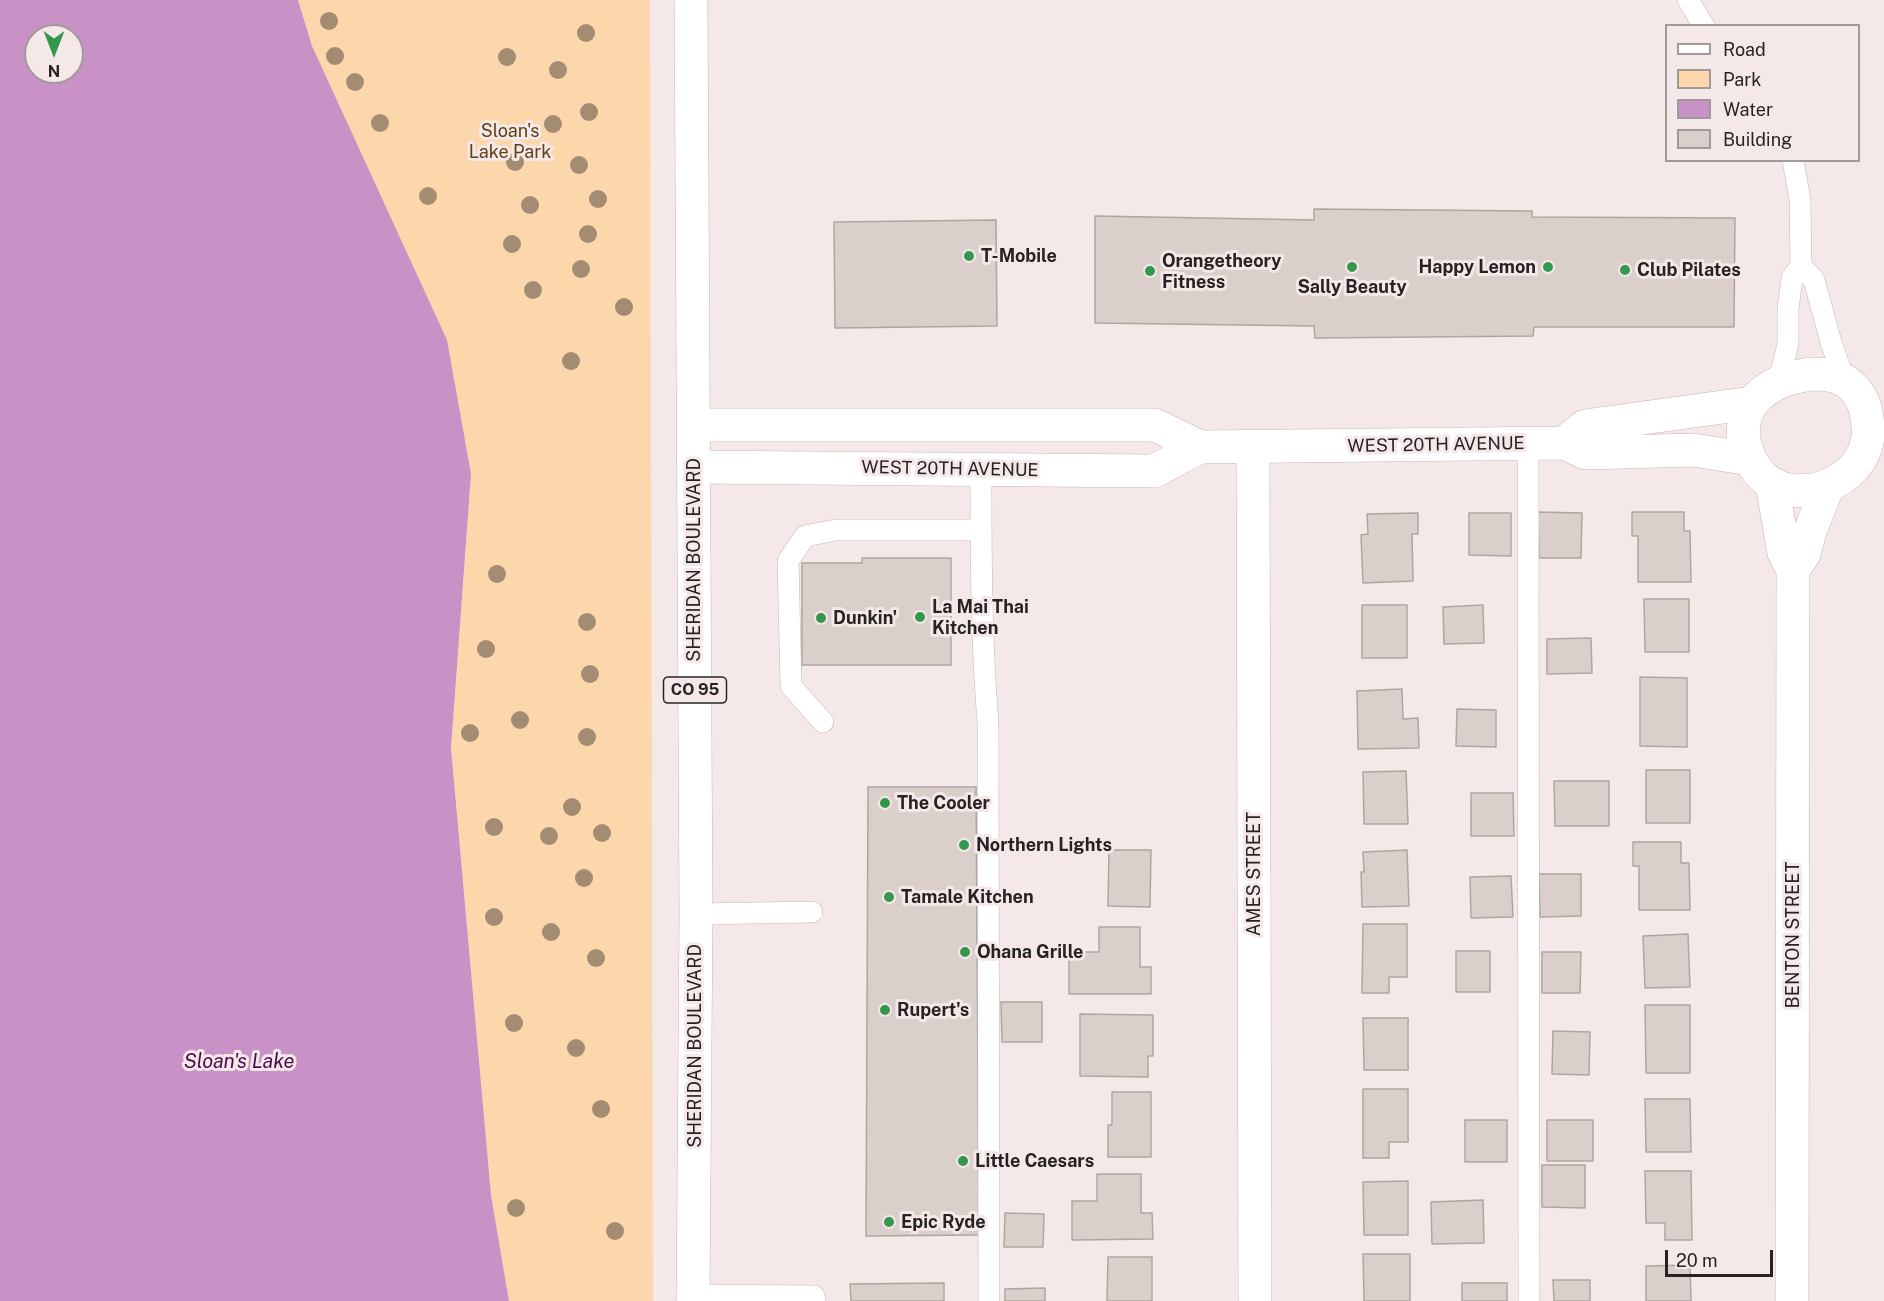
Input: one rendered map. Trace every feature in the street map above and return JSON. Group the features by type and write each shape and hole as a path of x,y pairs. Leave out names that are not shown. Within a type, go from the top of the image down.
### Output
{"street":[{"name":"SHERIDAN BOULEVARD","path":"691,0 696,914 693,1298"},
{"path":"1564,443 1586,426 1764,393 1791,377 1827,374 1863,397 1869,437 1855,472 1805,491 1788,490 1772,484 1757,473 1744,444 1745,423 1764,393"},
{"name":"WEST 20TH AVENUE","path":"693,425 1155,425 1200,447"},
{"name":"WEST 20TH AVENUE","path":"694,467 1154,471 1200,447 1564,443 1586,453 1693,450 1750,459"},
{"name":"AMES STREET","path":"1253,446 1255,1301"},
{"name":"BENTON STREET","path":"1793,570 1804,554 1810,531 1855,472"},
{"name":"BENTON STREET","path":"1772,484 1784,553 1793,570 1792,1301"}],"lane":[{"path":"1688,0 1703,24"},
{"path":"1764,393 1782,369 1788,344 1788,309 1792,278 1801,266 1800,200 1793,162"},
{"path":"1801,266 1814,280 1831,342 1863,397"},
{"path":"1528,444 1529,1301"},
{"path":"981,469 983,671 988,722 989,1301"},
{"path":"823,722 791,686 788,561 805,536 836,530 980,530"},
{"path":"696,914 812,912"},
{"path":"693,1298 814,1296 815,1301"}],"green space":[{"name":"Sloan's Lake Park","path":"298,0 650,0 653,1301 509,1301 491,1195 451,748 471,474 312,46"}],"water":[{"name":"Sloan's Lake","path":"0,0 298,0 312,46 447,340 471,474 451,748 491,1195 509,1301 0,1301"}],"building":[{"path":"1314,209 1532,211 1532,217 1735,218 1734,327 1534,327 1533,336 1315,338 1314,326 1095,323 1095,216 1314,220"},
{"path":"996,220 997,326 835,328 834,222"},
{"path":"1538,512 1582,513 1581,558 1539,558"},
{"path":"1632,512 1684,512 1684,531 1690,531 1691,582 1638,582 1638,536 1632,536"},
{"path":"1418,513 1418,534 1412,534 1413,581 1363,583 1361,535 1368,534 1367,514"},
{"path":"1469,513 1511,513 1511,556 1469,555"},
{"path":"862,558 951,558 951,665 802,665 802,563 862,563"},
{"path":"1644,599 1689,599 1689,652 1645,652"},
{"path":"1362,605 1407,605 1407,658 1362,658"},
{"path":"1483,605 1484,643 1444,644 1443,607"},
{"path":"1591,638 1592,673 1547,674 1547,639"},
{"path":"1640,677 1687,678 1687,747 1640,746"},
{"path":"1402,689 1403,719 1418,718 1419,748 1358,749 1357,691"},
{"path":"1457,709 1496,710 1496,747 1456,746"},
{"path":"1646,770 1690,770 1690,823 1646,823"},
{"path":"1406,771 1408,824 1364,824 1363,772"},
{"path":"1554,781 1609,781 1609,826 1555,826"},
{"path":"868,787 976,787 979,1235 866,1236"},
{"path":"1471,793 1513,793 1514,836 1471,836"},
{"path":"1633,842 1681,842 1681,863 1689,863 1690,910 1639,910 1639,866 1633,866"},
{"path":"1109,850 1151,850 1150,907 1108,906"},
{"path":"1407,850 1409,906 1362,907 1363,852"},
{"path":"1539,874 1581,874 1581,916 1540,917"},
{"path":"1511,876 1513,917 1471,918 1470,877"},
{"path":"1363,924 1407,924 1407,977 1389,977 1389,993 1362,993"},
{"path":"1099,927 1140,927 1140,967 1151,967 1151,994 1069,994 1069,952 1099,952"},
{"path":"1688,934 1690,987 1645,988 1643,936"},
{"path":"1456,951 1490,951 1490,992 1456,992"},
{"path":"1542,952 1581,952 1580,993 1542,993"},
{"path":"1001,1002 1042,1002 1042,1042 1002,1042"},
{"path":"1645,1005 1690,1005 1690,1073 1646,1073"},
{"path":"1080,1014 1153,1015 1153,1056 1148,1056 1148,1077 1080,1076"},
{"path":"1363,1018 1408,1018 1408,1070 1364,1070"},
{"path":"1553,1031 1590,1032 1589,1075 1552,1074"},
{"path":"1363,1089 1408,1089 1408,1142 1389,1142 1389,1158 1363,1158"},
{"path":"1112,1092 1151,1092 1151,1157 1108,1157 1108,1125 1112,1125"},
{"path":"1645,1099 1690,1099 1691,1152 1646,1152"},
{"path":"1465,1120 1507,1120 1507,1162 1465,1162"},
{"path":"1547,1120 1593,1120 1593,1161 1547,1161"},
{"path":"1542,1165 1585,1165 1585,1208 1542,1207"},
{"path":"1645,1171 1691,1171 1692,1240 1665,1240 1665,1223 1646,1223"},
{"path":"1097,1174 1141,1174 1141,1213 1152,1213 1153,1239 1072,1240 1072,1201 1097,1201"},
{"path":"1408,1181 1408,1235 1364,1235 1363,1182"},
{"path":"1483,1200 1484,1243 1432,1244 1431,1202"},
{"path":"1005,1213 1044,1214 1043,1247 1004,1247"},
{"path":"1363,1254 1410,1254 1410,1301 1364,1301"},
{"path":"1108,1257 1152,1257 1152,1301 1107,1301"},
{"path":"1690,1265 1691,1301 1646,1301 1646,1266"},
{"path":"1553,1280 1590,1280 1590,1301 1554,1301"},
{"path":"944,1283 944,1301 851,1301 850,1284"},
{"path":"1462,1283 1507,1283 1507,1301 1462,1301"},
{"path":"1045,1288 1045,1301 1005,1301 1005,1289"}],"place":[{"name":"T-Mobile","path":"969,256"},
{"name":"Sally Beauty","path":"1352,267"},
{"name":"Happy Lemon","path":"1548,267"},
{"name":"Club Pilates","path":"1625,270"},
{"name":"Orangetheory Fitness","path":"1150,271"},
{"name":"La Mai Thai Kitchen","path":"920,617"},
{"name":"Dunkin'","path":"821,618"},
{"name":"The Cooler","path":"885,803"},
{"name":"Northern Lights","path":"964,845"},
{"name":"Tamale Kitchen","path":"889,897"},
{"name":"Ohana Grille","path":"965,952"},
{"name":"Rupert's","path":"885,1010"},
{"name":"Little Caesars","path":"963,1161"},
{"name":"Epic Ryde","path":"889,1222"}]}
